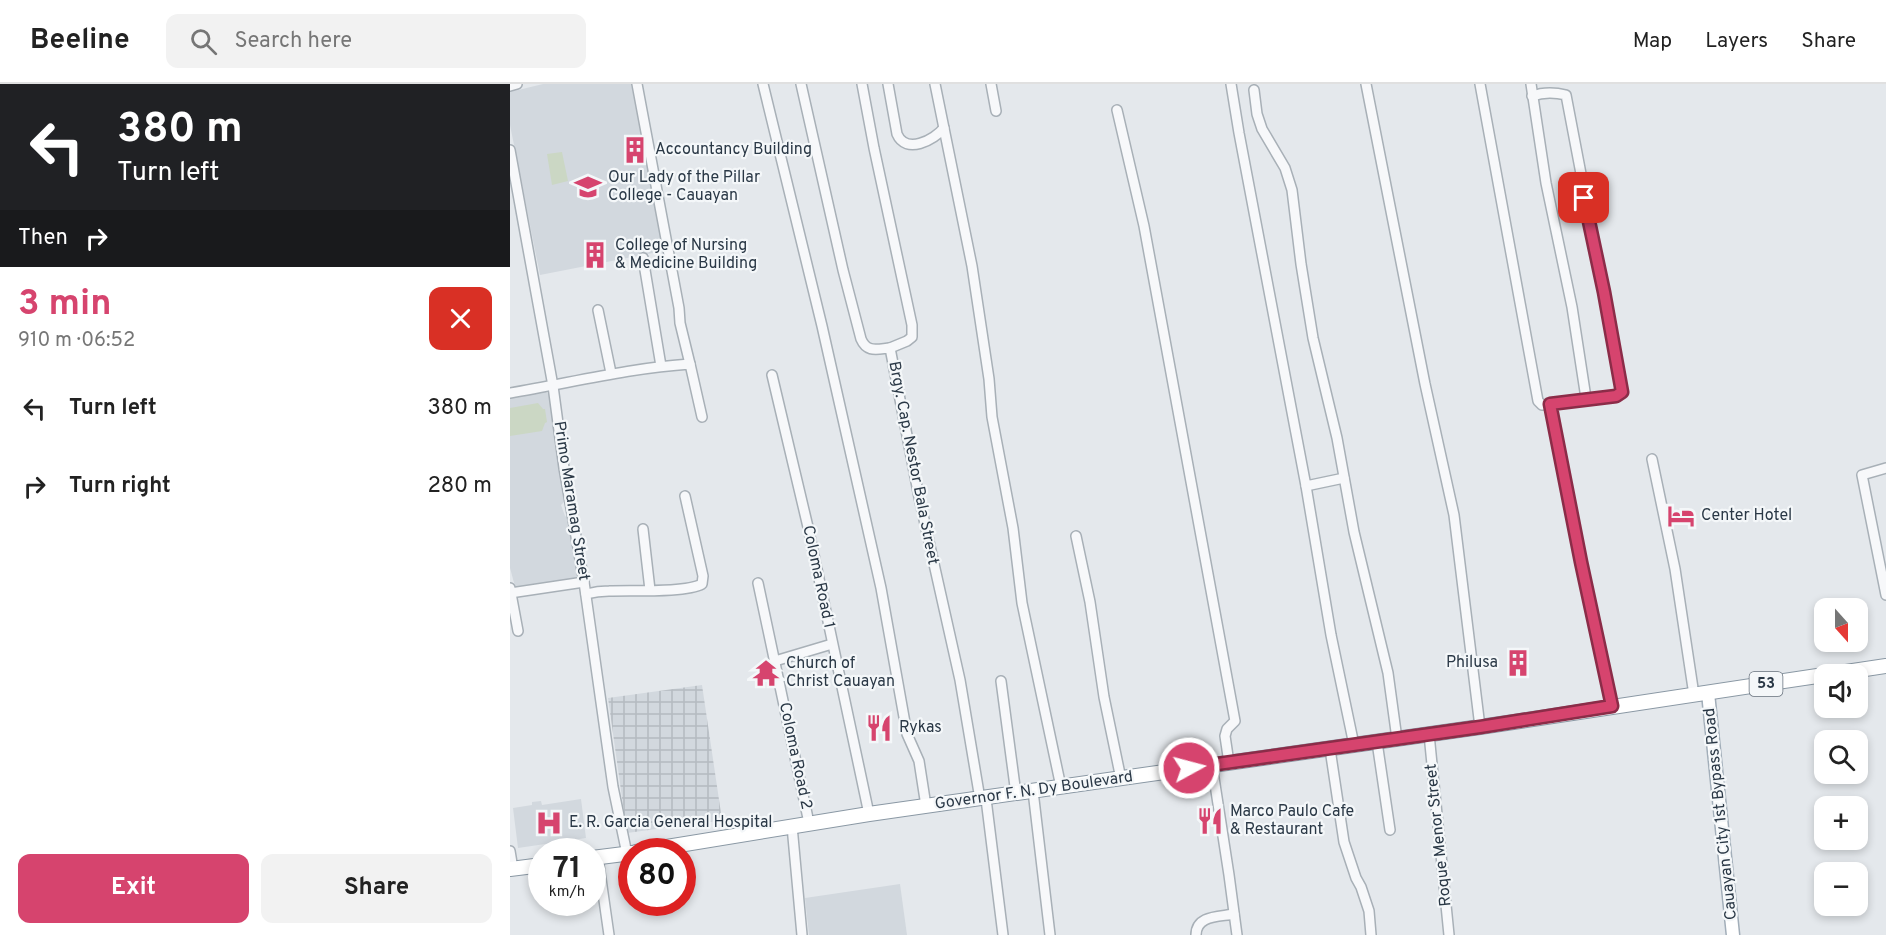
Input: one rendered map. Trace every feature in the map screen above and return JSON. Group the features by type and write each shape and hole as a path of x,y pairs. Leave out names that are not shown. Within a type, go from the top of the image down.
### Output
{"highway":[{"name":"Governor F. N. Dy Boulevard","path":"1868,669 1886,666"},
{"name":"Governor F. N. Dy Boulevard","path":"696,842 869,814 1330,749 1814,677"},
{"path":"512,869 528,867"}],"main road":[{"name":"Cauayan City 1st Bypass Road","path":"1708,693 1733,935"}],"street":[{"path":"510,86 517,84"},
{"path":"637,84 680,323 702,417"},
{"path":"764,84 881,588 907,734 919,761 926,806"},
{"name":"Brgy. Cap. Nestor Bala Street","path":"801,84 861,339 865,347 870,349 890,348 983,799 1003,935"},
{"path":"862,84 912,325 912,337 890,348"},
{"path":"888,84 897,134 901,141 919,144 928,142 944,128"},
{"path":"935,84 976,295 992,417 1013,528 1022,603 1061,787"},
{"path":"991,84 996,111"},
{"path":"1231,84 1306,486 1331,635 1354,745"},
{"path":"1366,84 1425,384 1454,515 1480,727"},
{"path":"1480,84 1537,399 1542,405 1616,396 1622,389 1564,84"},
{"path":"1531,84 1546,183 1572,307 1586,399"},
{"path":"1254,90 1257,114 1262,129 1285,168 1292,190 1300,264 1313,338 1337,438 1353,532 1388,673 1397,739"},
{"path":"1532,96 1540,93 1566,95"},
{"path":"1118,110 1145,236 1229,683 1235,721 1227,729 1225,736 1230,763"},
{"name":"Primo Maramag Street","path":"510,150 553,386 564,468 586,594 613,787 627,838"},
{"path":"643,258 661,366"},
{"path":"598,310 611,373"},
{"path":"510,393 611,373 690,364"},
{"name":"Coloma Road 1","path":"772,375 808,527 869,814"},
{"path":"1550,404 1612,706"},
{"path":"1652,459 1675,569 1694,695"},
{"path":"1886,468 1862,475 1886,595"},
{"path":"1306,486 1344,478"},
{"path":"586,594 694,587 702,584 703,576 685,496"},
{"path":"643,529 650,590"},
{"path":"1076,536 1121,779"},
{"path":"518,631 510,591 584,582"},
{"name":"Coloma Road 2","path":"758,583 809,823"},
{"path":"775,661 832,644"},
{"path":"1000,681 1016,794"},
{"name":"Roque Menor Street","path":"1429,734 1449,935"},
{"path":"1377,742 1390,830"},
{"path":"1330,749 1344,842 1369,910 1371,935"},
{"path":"1212,765 1236,935"},
{"path":"1033,791 1050,935"},
{"path":"792,826 801,935"},
{"path":"510,851 512,869"},
{"path":"1196,935 1196,929 1203,921 1234,914"},
{"path":"606,916 609,935"}],"shaded area":[{"name":"Our Lady of the Pillar College - Cauayan","path":"543,84 631,84 668,250 540,275 510,125 510,92"},
{"path":"544,391 549,394 565,501 561,505 565,516 569,519 579,580 516,590 510,568 510,396"},
{"path":"702,685 722,820 627,833 608,698"},
{"name":"E. R. Garcia General Hospital","path":"581,799 586,838 528,838 528,847 518,848 513,808 541,801 542,805"},
{"path":"900,884 907,935 809,935 805,898"}],"green space":[{"path":"562,152 568,181 552,185 547,154"},
{"path":"538,403 545,409 547,422 542,431 510,436 510,408"}],"place":[{"name":"Accountancy Building","path":"635,150"},
{"name":"Our Lady of the Pillar College - Cauayan","path":"588,187"},
{"name":"College of Nursing & Medicine Building","path":"595,255"},
{"name":"Center Hotel","path":"1681,516"},
{"name":"Philusa","path":"1518,663"},
{"name":"Church of Christ Cauayan","path":"766,673"},
{"name":"Rykas","path":"879,728"},
{"name":"Marco Paulo Cafe & Restaurant","path":"1210,821"},
{"name":"E. R. Garcia General Hospital","path":"549,823"}],"route":[{"path":"1189,768 1612,706 1550,404 1616,396 1622,392 1584,198"}]}
